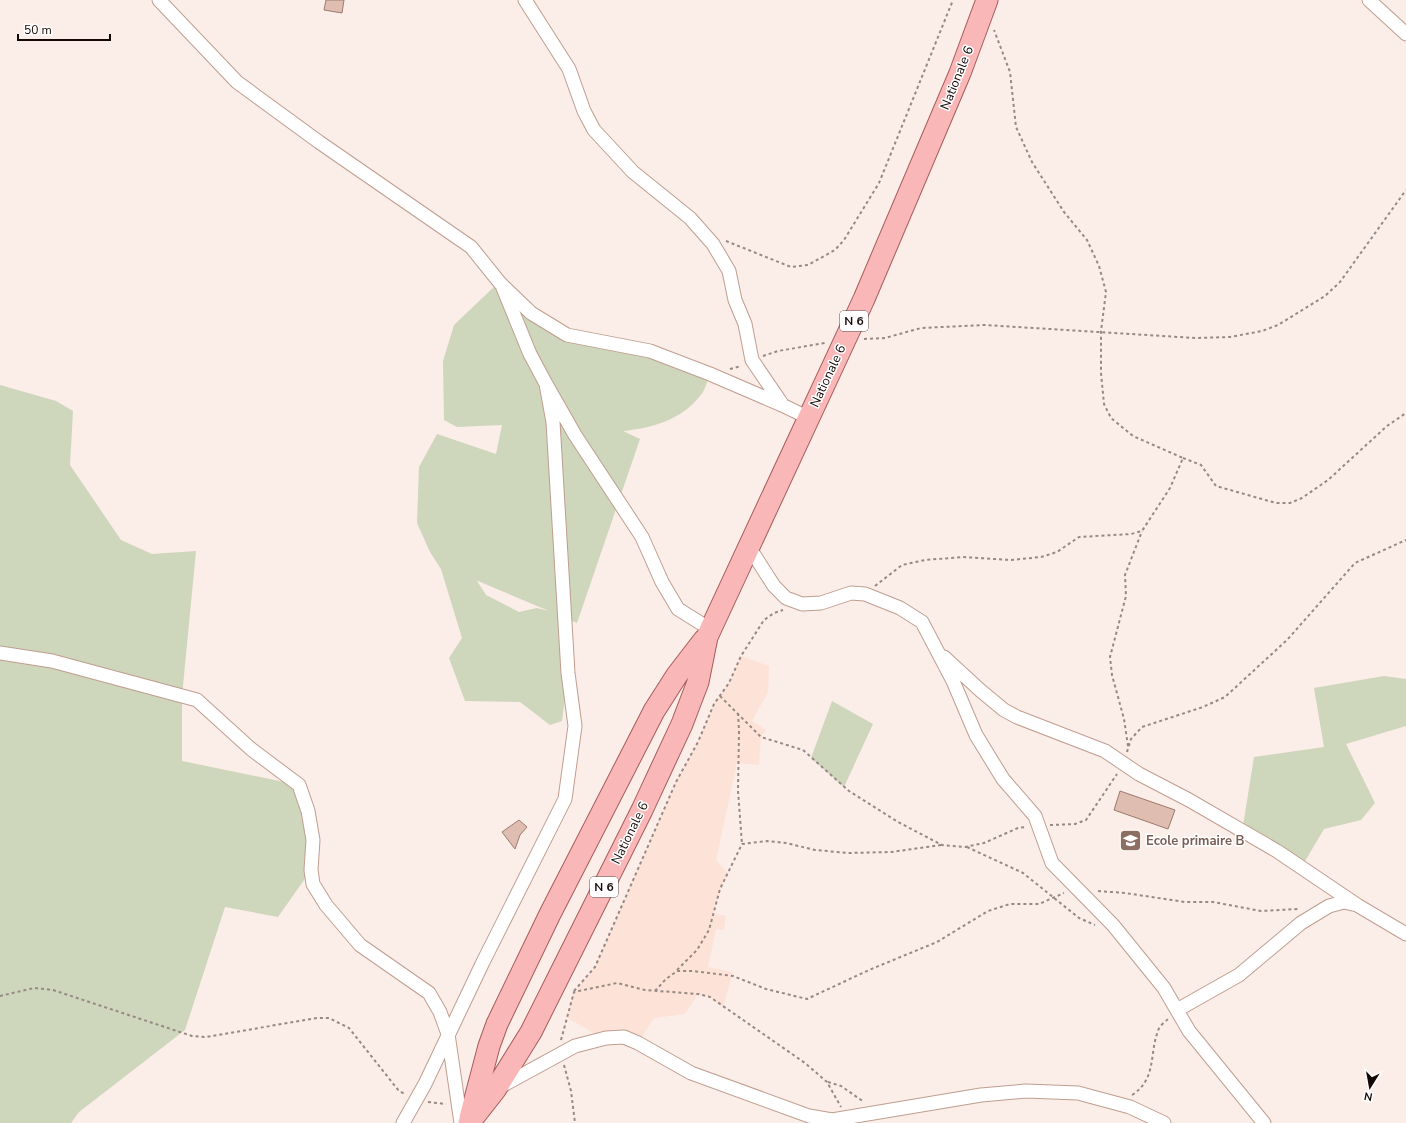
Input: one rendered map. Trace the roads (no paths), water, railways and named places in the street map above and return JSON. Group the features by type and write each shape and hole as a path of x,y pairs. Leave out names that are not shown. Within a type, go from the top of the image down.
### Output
{"main road":[{"name":"Nationale 6","path":"465,1117 497,1024 550,914 654,711 677,675 708,633 749,547 864,299 960,73 986,4"},
{"name":"Nationale 6","path":"465,1117 495,1090 531,1032 642,810 682,724 695,689 708,633"}],"street":[{"path":"159,0 237,82 319,142 470,247 500,283 531,313 567,335 650,351 710,374 809,418"},
{"path":"525,0 569,69 584,111 594,130 633,172 690,218 713,244 729,271 736,300 745,324 752,360 782,405"},
{"path":"1369,0 1406,34"},
{"path":"500,283 530,354 546,384 575,435 642,537 662,582 678,609 708,633"},
{"path":"403,1123 416,1100 565,799 575,726 567,658 553,422 546,384"},
{"path":"749,547 774,586 786,598 802,604 821,603 851,593 865,594 900,608 922,622 953,681 976,735 1003,779 1035,816 1052,863 1116,929 1164,988 1189,1031 1264,1123"},
{"path":"937,651 1004,710 1016,717 1105,751 1139,774 1189,800 1277,851 1357,905 1406,934"},
{"path":"0,653 52,661 197,700 251,749 299,785 308,811 313,840 311,870 313,884 326,905 360,945 429,993 440,1012 448,1034 465,1117 461,1123"},
{"path":"1177,1010 1239,975 1301,923 1329,906 1344,902 1357,905"},
{"path":"495,1090 575,1046 606,1038 624,1038 638,1043 692,1073 809,1116 832,1120 1026,1090 1078,1093 1130,1107 1164,1123"}],"place":[{"name":"Ecole primaire B","path":"1131,841"}]}
